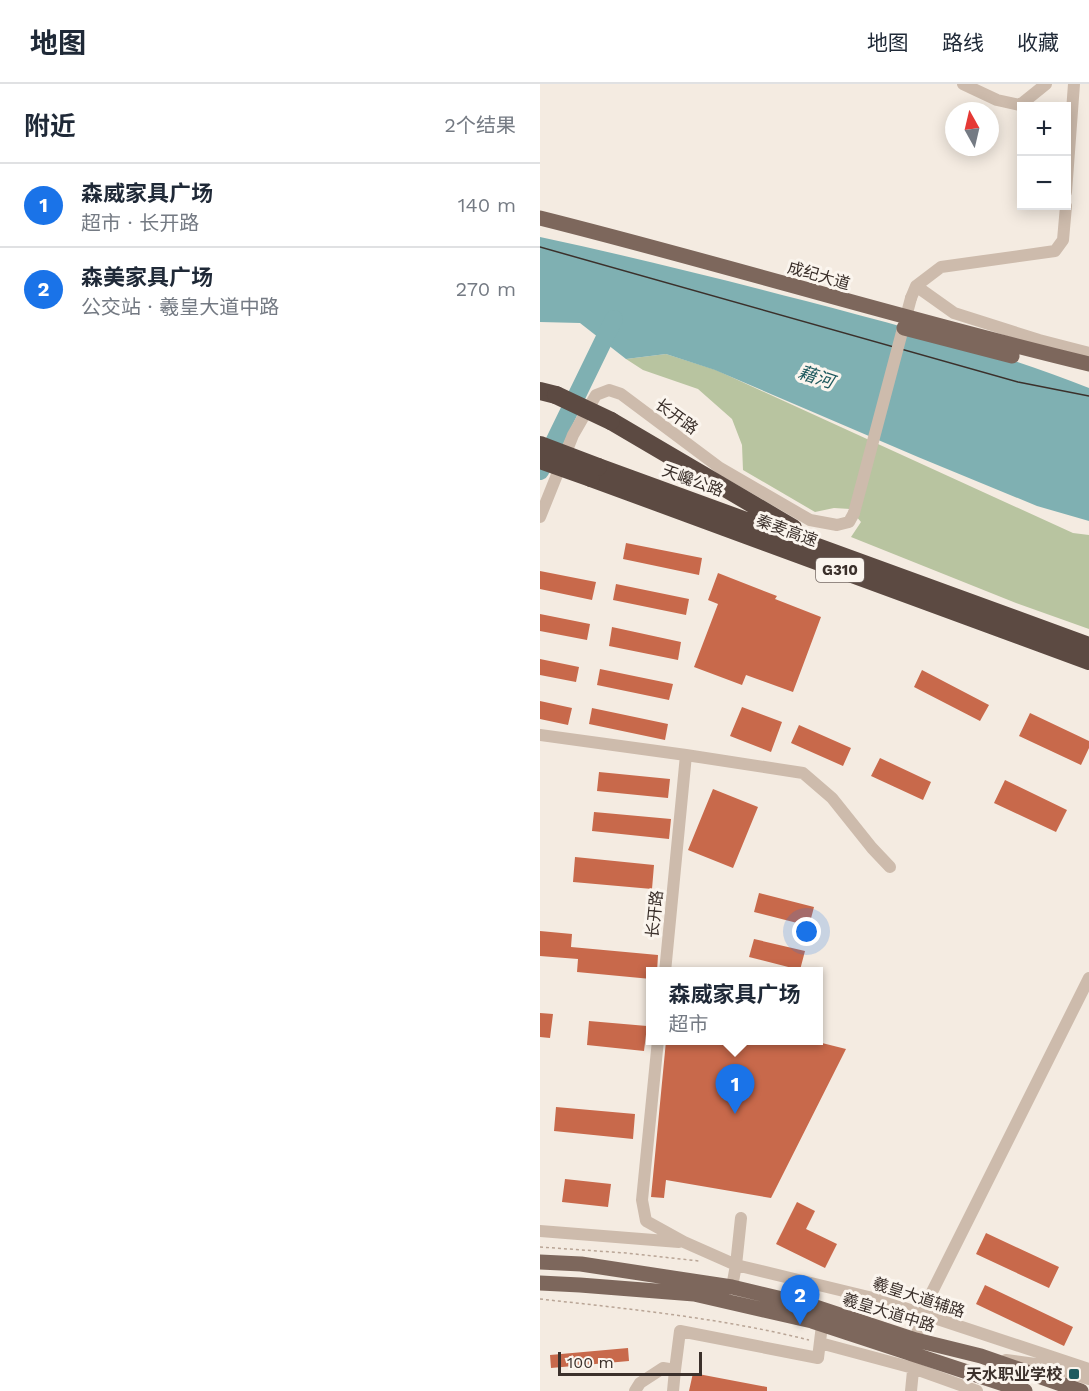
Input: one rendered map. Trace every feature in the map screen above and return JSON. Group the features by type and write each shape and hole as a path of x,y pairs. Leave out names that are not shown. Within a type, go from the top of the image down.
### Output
{"highway":[{"path":"548,393 611,421 833,551"},
{"name":"天巉公路","path":"540,446 833,551"},
{"name":"秦麦高速","path":"540,460 1089,661"},
{"name":"秦麦高速","path":"833,551 1089,646"}],"main road":[{"name":"成纪大道","path":"540,218 617,237 983,339 1089,364"},
{"name":"成纪大道","path":"540,227 980,349 1089,373"},
{"name":"羲皇大道中路","path":"540,1262 580,1264 732,1287 823,1317 914,1355 1025,1391"},
{"name":"羲皇大道中路","path":"540,1283 694,1294 823,1317"},
{"name":"羲皇大道中路","path":"914,1355 981,1356 1082,1391"}],"street":[{"path":"963,84 997,100 1020,105 1046,84"},
{"path":"1069,156 1074,84"},
{"path":"1066,210 1063,240 1055,250 941,267 913,292 954,313 1089,353"},
{"name":"长开路","path":"540,517 573,435 596,395 609,390 621,394 720,468 810,520 837,525 849,522 854,513 913,292"},
{"path":"540,735 803,773 832,798 890,867"},
{"name":"长开路","path":"665,967 686,755"},
{"path":"911,1391 921,1314 1089,978"},
{"path":"658,1045 642,1200 646,1221 684,1242 736,1265"},
{"path":"732,1287 741,1218"},
{"path":"540,1231 684,1242"},
{"name":"羲皇大道辅路","path":"736,1265 877,1299 1089,1369"},
{"path":"673,1391 680,1331 818,1358 823,1317"},
{"path":"820,1342 914,1355 977,1391"},
{"path":"981,1356 1050,1366 1089,1379"},
{"path":"635,1391 640,1383 663,1368 675,1370"}],"path":[{"path":"540,1247 626,1253 703,1262"},
{"path":"540,1299 664,1313 772,1331 820,1342"}],"green space":[{"path":"666,354 716,370 1073,533 1089,535 1089,629 1016,603 851,537 861,522 850,509 834,508 815,512 743,470 742,445 732,419 698,389 643,370 626,359"}],"water":[{"name":"藉河","path":"540,237 878,320 984,351 1089,388 1089,521 1037,506 715,370 666,354 626,359 580,323 540,322"}],"building":[{"path":"626,543 702,558 699,575 623,559"},
{"path":"540,571 596,582 592,600 540,589"},
{"path":"718,573 777,596 775,599 821,617 793,692 746,675 742,685 694,667 718,604 708,600"},
{"path":"616,584 689,599 686,615 613,600"},
{"path":"540,614 590,624 587,640 540,631"},
{"path":"612,627 681,642 678,660 609,646"},
{"path":"540,659 579,667 576,682 540,675"},
{"path":"600,669 673,684 669,700 597,685"},
{"path":"922,670 989,705 980,721 914,687"},
{"path":"540,701 572,708 568,725 540,719"},
{"path":"742,707 782,722 771,752 730,736"},
{"path":"592,708 668,724 665,740 589,724"},
{"path":"1030,713 1089,741 1089,748 1081,765 1019,736"},
{"path":"799,725 851,748 843,766 791,743"},
{"path":"880,758 931,782 923,800 871,776"},
{"path":"599,772 670,779 668,798 597,791"},
{"path":"1005,780 1067,810 1056,832 994,803"},
{"path":"713,789 758,807 733,868 688,850"},
{"path":"594,812 671,819 669,839 592,831"},
{"path":"575,857 654,865 652,889 573,882"},
{"path":"759,893 814,907 809,926 754,912"},
{"path":"540,931 572,934 571,947 658,955 657,967 646,967 646,979 577,972 578,959 540,956"},
{"path":"754,939 805,951 801,967 788,967 749,957"},
{"path":"540,1013 553,1014 550,1038 540,1037"},
{"path":"589,1021 646,1026 644,1051 587,1045"},
{"path":"823,1043 846,1049 771,1198 666,1180 664,1198 651,1197 666,1045"},
{"path":"556,1107 635,1114 633,1139 554,1131"},
{"path":"565,1179 611,1184 608,1207 562,1202"},
{"path":"797,1202 815,1211 806,1229 837,1244 825,1268 776,1244"},
{"path":"986,1233 1059,1267 1049,1288 976,1254"},
{"path":"985,1285 1073,1327 1064,1346 976,1304"},
{"path":"628,1348 629,1361 551,1368 550,1355"},
{"path":"693,1373 767,1387 767,1391 689,1391"}],"waterway":[{"path":"540,471 614,319"}],"tram line":[{"path":"540,247 1018,382 1089,396"}],"place":[{"name":"森威家具广场","path":"735,1114"},
{"name":"森美家具广场","path":"800,1325"},
{"name":"天水职业学校","path":"1074,1374"}]}
